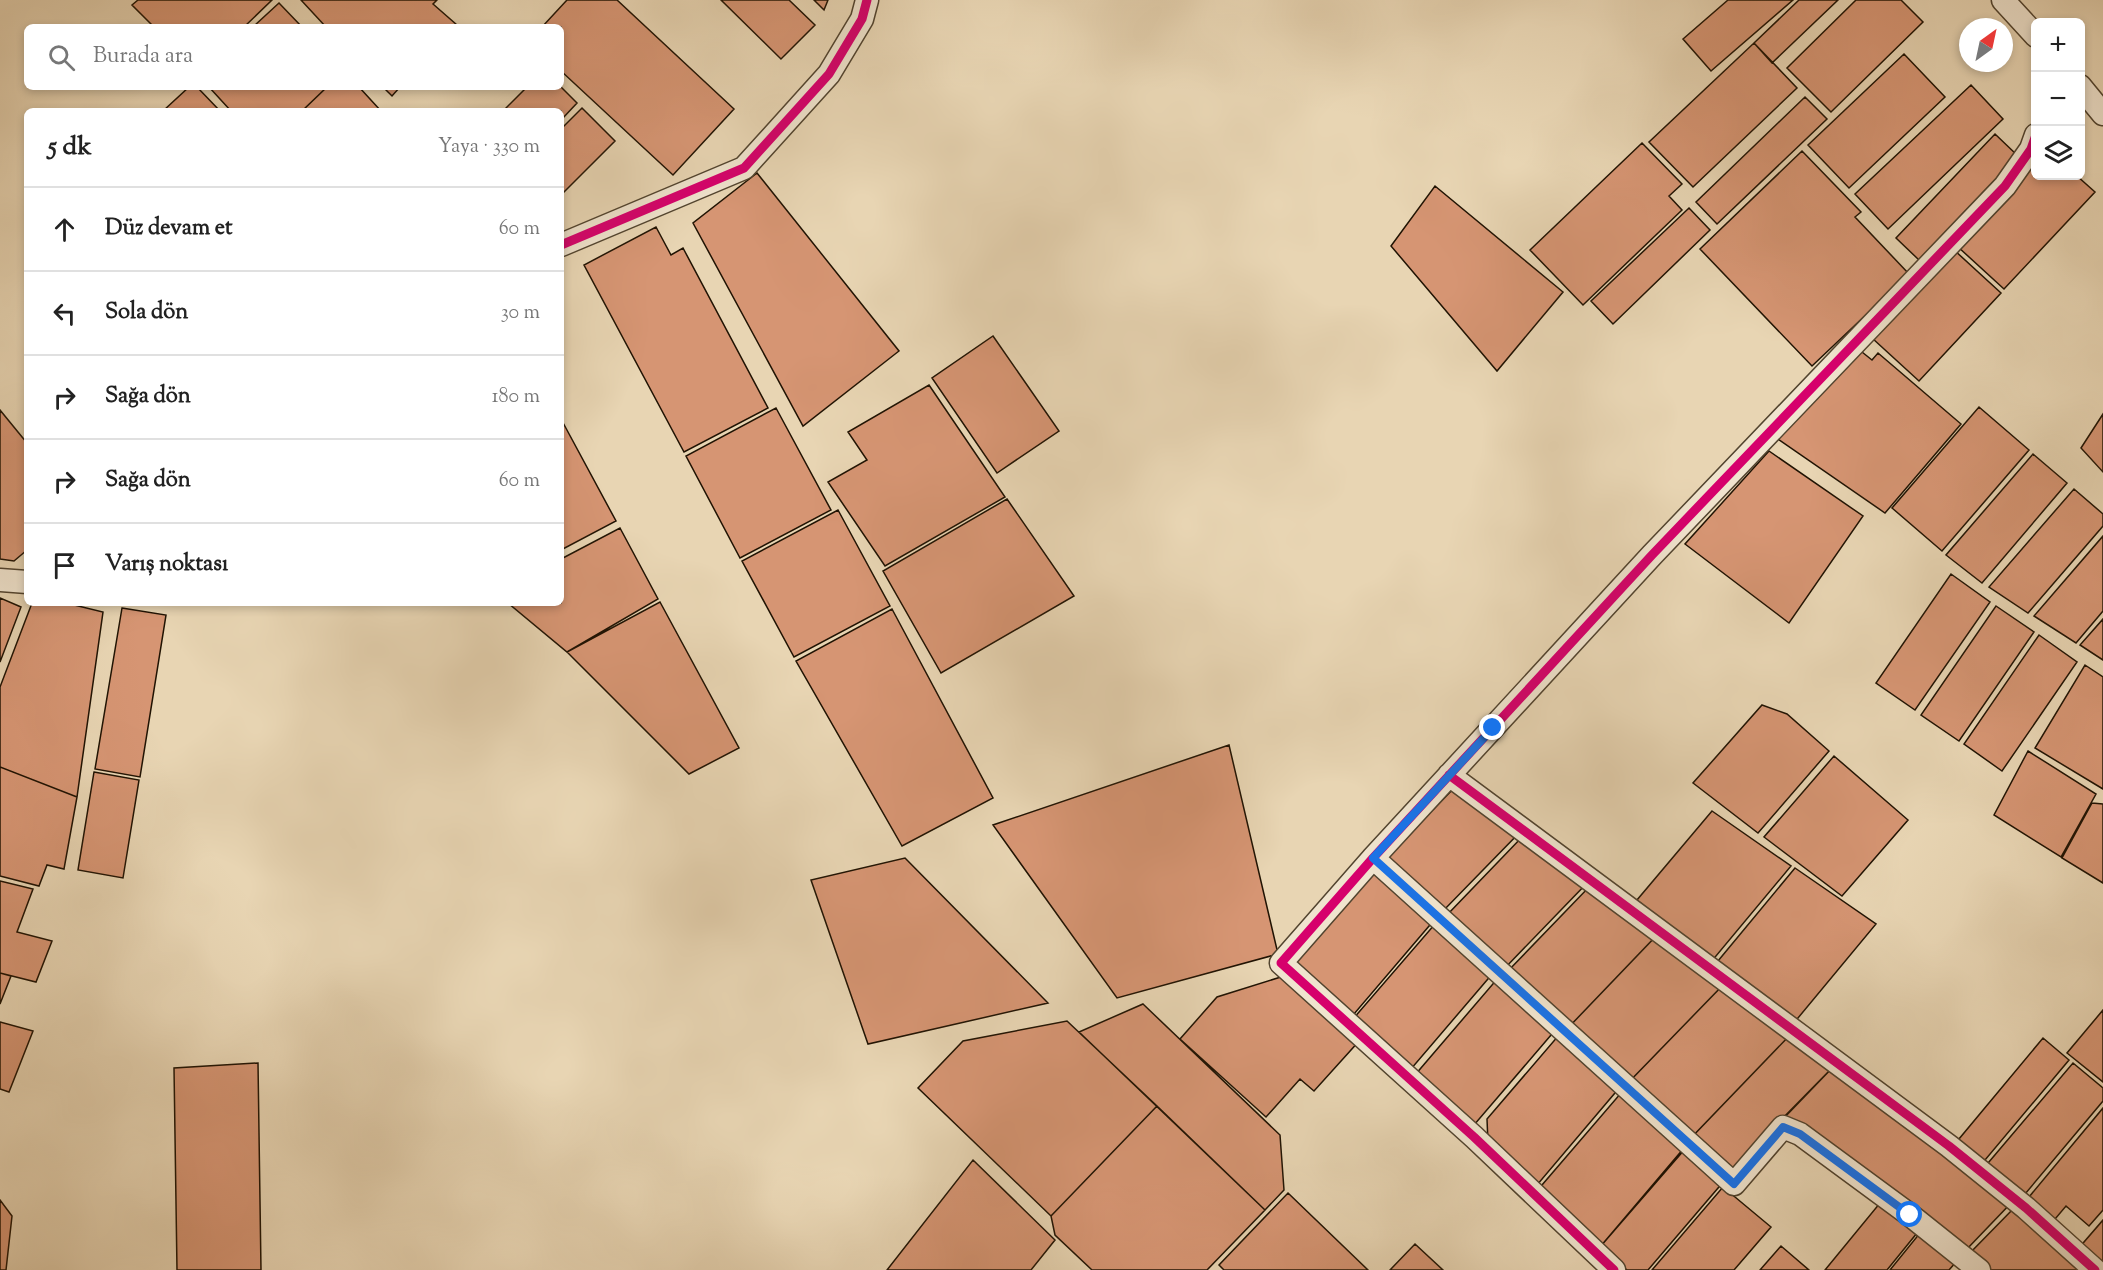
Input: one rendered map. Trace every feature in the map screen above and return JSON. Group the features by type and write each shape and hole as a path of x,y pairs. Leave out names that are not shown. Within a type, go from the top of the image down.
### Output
{"street":[{"path":"564,244 744,168 829,74 862,19 867,0"},
{"path":"2002,0 2031,31"},
{"path":"2085,92 2103,114"},
{"path":"1614,1270 1474,1137 1281,963 1373,858 1652,555 2005,186 2031,148"},
{"path":"0,580 24,582"},
{"path":"1449,775 1949,1146 2026,1208 2095,1270"},
{"path":"1373,858 1734,1184 1783,1127 1800,1134 1979,1270"}],"building":[{"path":"138,0 272,0 247,24 151,24 132,5"},
{"path":"301,0 437,0 433,4 456,24 323,24"},
{"path":"567,0 617,0 734,109 673,175 564,74 564,24 545,24"},
{"path":"721,0 789,0 815,25 781,59"},
{"path":"814,0 828,0 824,10"},
{"path":"1728,0 1793,0 1711,71 1683,39"},
{"path":"1799,0 1838,0 1772,63 1754,43"},
{"path":"1856,0 1901,0 1923,22 1831,112 1787,68"},
{"path":"279,3 299,24 256,24"},
{"path":"1754,43 1797,88 1693,187 1649,142"},
{"path":"1904,54 1945,97 1849,188 1808,145"},
{"path":"1971,85 2003,119 1888,229 1855,194"},
{"path":"186,90 200,90 217,108 166,108"},
{"path":"212,90 324,90 305,108 228,108"},
{"path":"324,90 362,90 378,108 305,108"},
{"path":"386,90 397,90 392,96"},
{"path":"524,90 564,90 577,103 564,117 564,108 506,108"},
{"path":"1805,97 1827,119 1717,224 1696,202"},
{"path":"582,108 615,141 564,192 564,126"},
{"path":"1995,134 2018,156 1919,260 1896,238"},
{"path":"1642,143 1682,184 1669,196 1682,210 1583,305 1530,250"},
{"path":"1802,151 1861,212 1855,217 1909,274 1812,366 1700,249"},
{"path":"2031,166 2031,180 2082,180 2095,192 2004,289 1957,246"},
{"path":"757,173 899,351 803,426 693,223"},
{"path":"1435,186 1563,292 1497,371 1391,246"},
{"path":"1689,208 1710,230 1613,324 1591,301"},
{"path":"656,227 671,255 683,248 768,408 684,452 584,265"},
{"path":"1953,249 2001,293 1919,381 1872,338"},
{"path":"993,336 1059,431 997,473 932,378"},
{"path":"1857,348 1872,360 1878,353 1961,424 1885,513 1778,439"},
{"path":"929,385 1005,497 885,566 828,482 867,460 848,432"},
{"path":"1979,407 2029,450 1942,551 1892,508"},
{"path":"776,408 831,510 740,558 686,456"},
{"path":"0,410 24,439 24,553 14,561 0,559"},
{"path":"2103,414 2103,472 2081,448"},
{"path":"564,425 616,521 564,548"},
{"path":"1769,451 1863,516 1789,623 1685,544"},
{"path":"2033,454 2067,483 1982,583 1946,555"},
{"path":"2074,489 2103,514 2103,526 2028,613 1989,587"},
{"path":"1007,499 1074,596 941,673 883,571"},
{"path":"838,510 890,606 794,657 742,561"},
{"path":"620,528 658,599 567,652 512,606 564,606 564,557"},
{"path":"2103,536 2103,611 2076,643 2034,616"},
{"path":"1951,574 1990,602 1915,710 1876,683"},
{"path":"0,598 21,607 0,662"},
{"path":"660,602 739,748 689,774 567,652"},
{"path":"31,606 78,606 103,612 77,797 0,767 0,687"},
{"path":"1996,606 2034,632 1959,741 1921,715"},
{"path":"122,608 166,615 140,777 95,769"},
{"path":"892,609 993,798 902,846 796,661"},
{"path":"2103,619 2103,660 2080,645"},
{"path":"2039,635 2077,662 2002,771 1964,744"},
{"path":"2085,665 2103,677 2103,789 2035,748"},
{"path":"1762,705 1787,714 1829,751 1758,833 1693,783"},
{"path":"1229,745 1278,954 1117,998 993,825"},
{"path":"2028,751 2096,794 2061,857 1994,815"},
{"path":"1834,756 1908,820 1842,896 1764,837"},
{"path":"0,767 77,797 64,869 47,865 39,886 0,876"},
{"path":"94,772 139,780 123,878 78,870"},
{"path":"1457,785 1520,832 1443,911 1387,857"},
{"path":"2092,803 2103,804 2103,883 2062,858"},
{"path":"1712,811 1791,866 1711,962 1637,900"},
{"path":"1524,835 1587,883 1504,969 1447,915"},
{"path":"905,858 1048,1003 868,1044 811,880"},
{"path":"1373,867 1435,919 1354,1014 1292,961"},
{"path":"1795,868 1876,924 1793,1024 1718,961"},
{"path":"0,881 33,889 17,932 52,941 36,982 0,973"},
{"path":"1591,885 1657,935 1566,1030 1507,972"},
{"path":"1435,924 1493,973 1411,1069 1353,1019"},
{"path":"1657,935 1723,985 1627,1084 1566,1030"},
{"path":"0,973 11,976 0,1004"},
{"path":"1287,975 1360,1040 1314,1091 1300,1079 1266,1117 1180,1039 1217,997"},
{"path":"1498,978 1557,1028 1474,1125 1415,1075"},
{"path":"1723,985 1790,1035 1690,1139 1627,1084"},
{"path":"1143,1004 1280,1135 1284,1190 1265,1210 1079,1032"},
{"path":"2103,1010 2103,1082 2067,1053"},
{"path":"1067,1021 1157,1106 1051,1216 918,1088 963,1041"},
{"path":"0,1022 33,1031 9,1092 0,1089"},
{"path":"1559,1035 1620,1087 1537,1185 1488,1143 1487,1119"},
{"path":"1790,1035 1833,1067 1730,1174 1690,1139"},
{"path":"2043,1038 2069,1060 1980,1166 1954,1145"},
{"path":"258,1063 261,1270 177,1270 174,1068"},
{"path":"2073,1063 2103,1088 2103,1101 2020,1200 1983,1169"},
{"path":"1833,1067 2012,1202 1966,1250 1783,1118"},
{"path":"1621,1093 1684,1148 1600,1247 1536,1192"},
{"path":"1157,1106 1265,1210 1207,1270 1092,1270 1055,1235 1051,1216"},
{"path":"2103,1108 2103,1210 2089,1226 2066,1206 2050,1225 2024,1203"},
{"path":"1685,1149 1724,1181 1648,1270 1627,1270 1600,1247"},
{"path":"973,1160 1055,1240 1031,1270 887,1270"},
{"path":"1723,1187 1771,1227 1734,1270 1652,1270"},
{"path":"1288,1193 1368,1270 1224,1270 1219,1265"},
{"path":"0,1200 12,1216 6,1270 0,1270"},
{"path":"1880,1203 1917,1233 1887,1270 1825,1270"},
{"path":"2014,1208 2085,1270 1987,1270 1969,1254"},
{"path":"2103,1220 2103,1270 2078,1249"},
{"path":"1920,1233 1956,1262 1949,1270 1890,1270"},
{"path":"1415,1244 1443,1270 1390,1270"},
{"path":"1781,1246 1809,1270 1760,1270"}],"cycle path":[{"path":"564,244 744,168 829,74 862,19 867,0"},
{"path":"1614,1270 1474,1137 1281,963 1373,858 1652,555 2005,186 2031,149"},
{"path":"1449,775 1949,1146 2026,1208 2095,1270"}],"route":[{"path":"1493,728 1373,858 1734,1184 1783,1127 1800,1134 1910,1215"}]}
